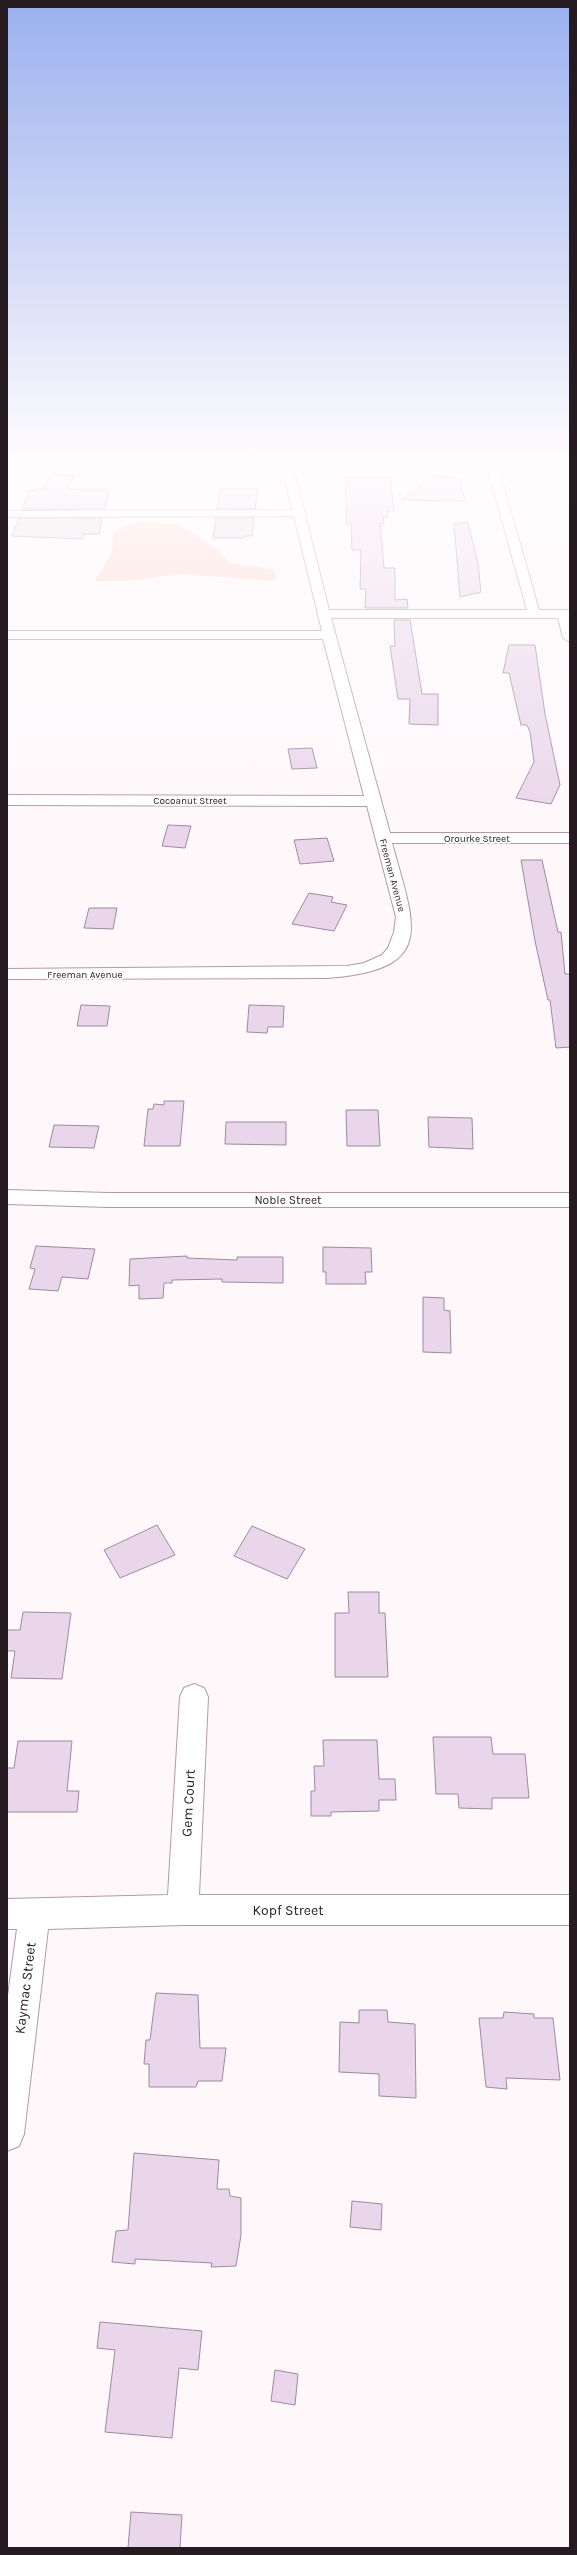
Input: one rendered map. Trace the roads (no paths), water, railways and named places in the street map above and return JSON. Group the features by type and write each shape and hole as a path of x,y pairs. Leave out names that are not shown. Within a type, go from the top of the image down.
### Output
{"street":[{"name":"Freeman Avenue","path":"7,974 326,973 360,970 388,961 401,942 404,917 384,838 372,801 316,581"},
{"path":"525,581 534,614"},
{"path":"325,614 566,614 570,638"},
{"path":"7,635 329,635"},
{"name":"Cocoanut Street","path":"7,800 372,801"},
{"name":"Orourke Street","path":"384,838 570,838"},
{"name":"Noble Street","path":"7,1197 116,1200 570,1200"},
{"name":"Gem Court","path":"183,1910 194,1697"},
{"name":"Kopf Street","path":"20,1914 183,1910 570,1910"},
{"name":"Kaymac Street","path":"7,2134 20,1914"}]}
